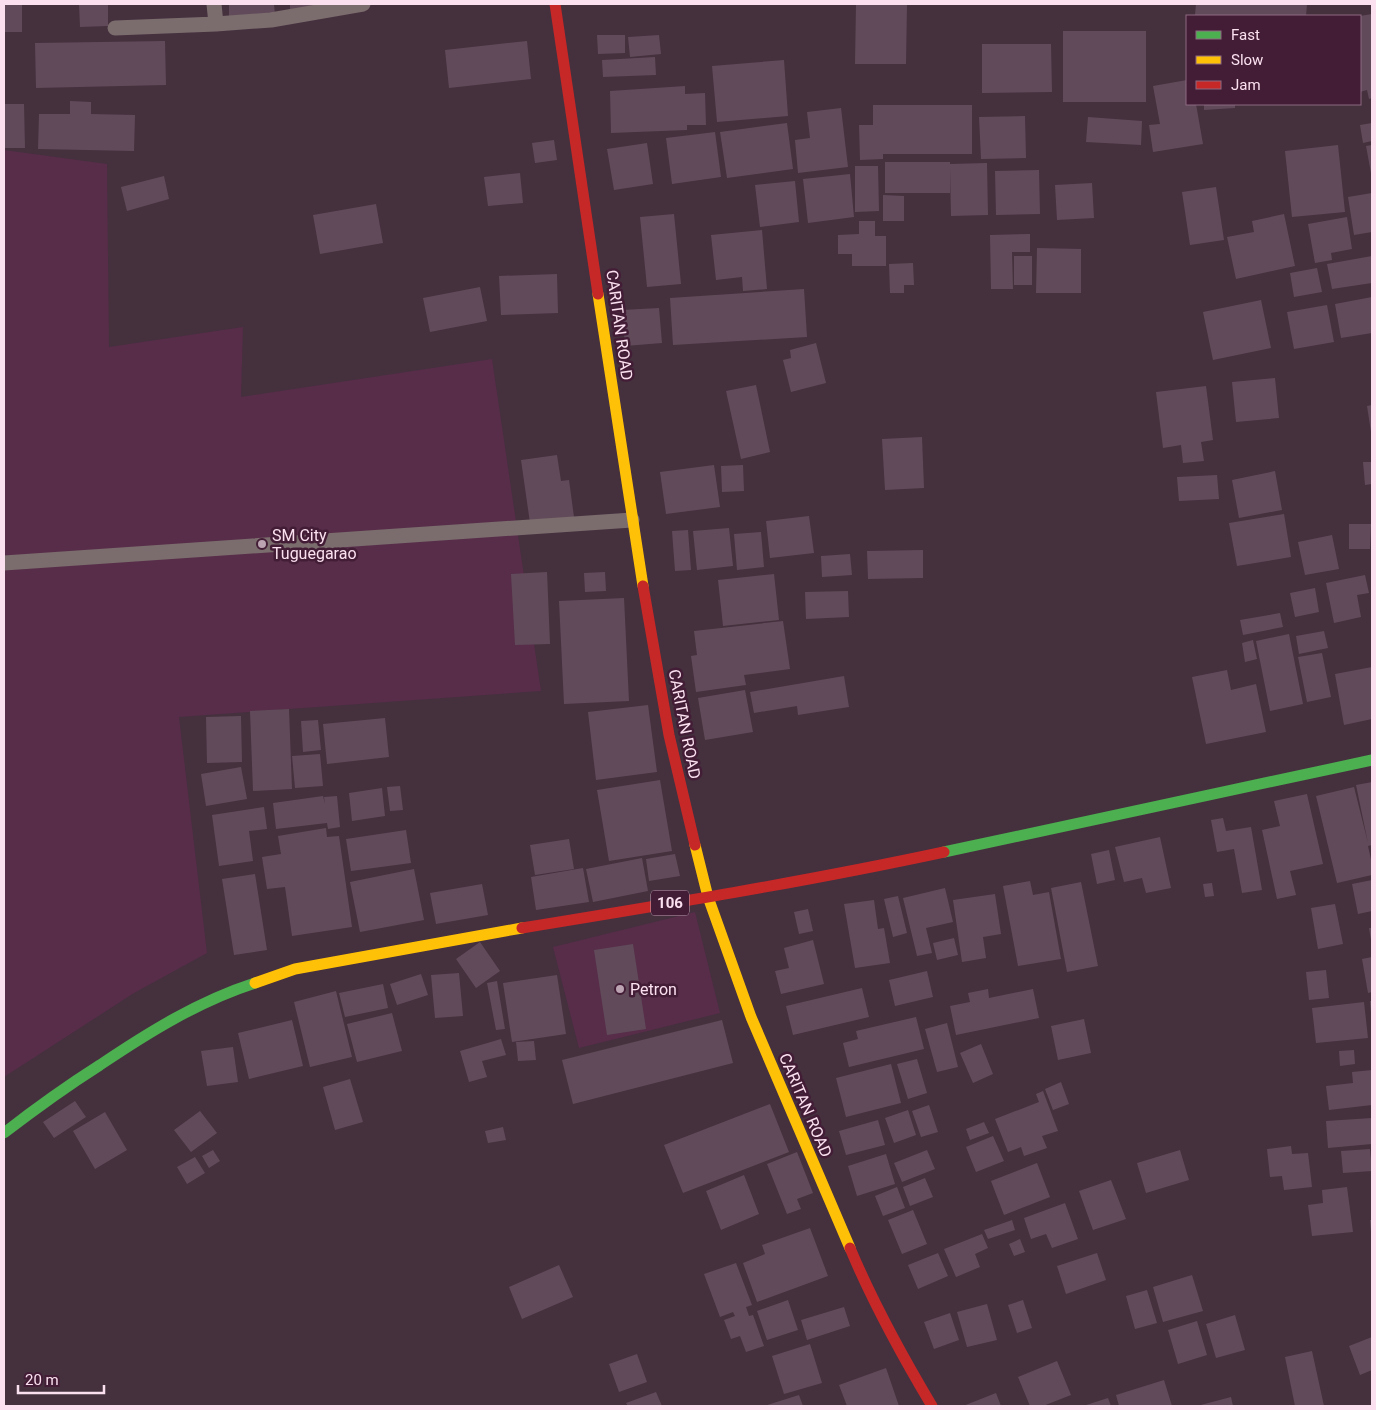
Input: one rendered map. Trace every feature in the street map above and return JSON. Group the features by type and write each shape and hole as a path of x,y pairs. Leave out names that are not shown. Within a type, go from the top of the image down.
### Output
{"main road":[{"name":"CARITAN ROAD","path":"556,4 632,520 668,736 708,897 751,1017 869,1293 932,1406"},
{"name":"106","path":"6,1127 119,1052 180,1015 227,992 295,970 445,941 708,897 884,865 1372,760"}],"lane":[{"path":"214,4 216,24"},
{"path":"115,28 271,20 363,4"},
{"path":"4,563 632,520"}],"shaded area":[{"name":"SM City Tuguegarao","path":"4,150 107,164 109,347 243,327 241,397 492,359 541,691 179,717 207,953 134,993 4,1077"},
{"path":"695,912 720,1013 579,1048 553,947"}],"building":[{"path":"4,4 22,4 22,32 4,32"},
{"path":"79,4 108,4 108,26 80,27"},
{"path":"229,4 274,4 275,15 229,16"},
{"path":"290,4 320,4 320,7 290,10"},
{"path":"856,4 907,4 906,64 855,64"},
{"path":"1196,4 1307,4 1306,15 1195,15"},
{"path":"1372,14 1372,98 1369,99 1367,90 1361,92 1361,16"},
{"path":"1063,31 1146,31 1146,102 1063,102"},
{"path":"597,35 625,35 625,53 598,54"},
{"path":"659,35 661,54 630,57 628,37"},
{"path":"165,41 166,85 36,88 35,43"},
{"path":"527,41 531,79 449,88 445,50"},
{"path":"982,44 1051,44 1052,92 982,93"},
{"path":"655,57 656,75 603,77 602,60"},
{"path":"784,60 788,116 717,122 712,66"},
{"path":"1186,80 1186,105 1196,105 1203,144 1153,152 1149,125 1160,124 1153,86"},
{"path":"685,86 685,94 705,93 706,125 687,125 687,130 611,133 610,91"},
{"path":"70,101 91,102 91,114 135,115 134,151 38,149 39,114 70,114"},
{"path":"4,104 24,104 25,148 4,148"},
{"path":"873,105 972,105 972,154 883,154 883,159 860,160 859,125 873,125"},
{"path":"1204,105 1235,105 1235,108 1204,110"},
{"path":"841,108 848,167 798,173 795,140 810,138 807,112"},
{"path":"1025,116 1026,158 981,159 979,117"},
{"path":"1088,117 1142,121 1141,145 1086,142"},
{"path":"787,123 793,169 727,178 720,132"},
{"path":"1372,123 1372,141 1363,143 1360,125"},
{"path":"715,132 721,177 672,184 666,138"},
{"path":"554,140 557,160 535,163 532,143"},
{"path":"647,143 653,184 614,190 607,149"},
{"path":"1338,145 1345,212 1292,217 1285,151"},
{"path":"1372,145 1372,173 1371,173 1366,146"},
{"path":"885,162 987,163 988,215 951,216 950,169 950,193 885,193"},
{"path":"855,166 878,166 879,211 855,212"},
{"path":"1039,170 1040,214 996,215 995,171"},
{"path":"520,173 523,203 488,206 484,177"},
{"path":"850,174 854,217 808,223 803,179"},
{"path":"164,176 169,199 127,211 121,187"},
{"path":"795,181 799,222 760,227 755,185"},
{"path":"1092,183 1094,218 1057,220 1055,185"},
{"path":"1216,187 1224,240 1190,245 1182,192"},
{"path":"1372,193 1372,232 1354,235 1348,197"},
{"path":"883,195 904,196 904,221 883,221"},
{"path":"376,204 383,243 320,254 313,215"},
{"path":"674,214 681,284 647,287 640,217"},
{"path":"1284,214 1295,266 1236,279 1227,237 1254,232 1252,221"},
{"path":"1347,217 1352,249 1331,253 1332,260 1315,263 1308,224"},
{"path":"859,221 875,221 875,236 886,236 886,266 852,266 852,254 838,254 838,235 859,234"},
{"path":"762,230 767,289 743,291 742,277 716,280 711,235"},
{"path":"1030,234 1030,252 1012,252 1013,289 991,289 990,235"},
{"path":"1037,248 1081,249 1081,293 1036,293"},
{"path":"1014,256 1032,256 1032,285 1014,285"},
{"path":"1372,256 1372,283 1332,289 1327,264"},
{"path":"913,263 914,285 904,285 904,293 890,293 889,264"},
{"path":"1317,268 1322,292 1294,297 1290,273"},
{"path":"557,274 558,313 501,315 499,276"},
{"path":"480,287 487,321 430,332 423,298"},
{"path":"804,289 807,337 673,345 670,298"},
{"path":"1372,297 1372,333 1341,338 1335,304"},
{"path":"1261,300 1271,348 1213,360 1203,312"},
{"path":"1327,305 1334,342 1294,349 1287,312"},
{"path":"659,308 662,343 625,346 622,310"},
{"path":"816,343 826,383 791,392 783,360 791,358 790,350"},
{"path":"1275,378 1279,418 1236,422 1232,382"},
{"path":"756,385 770,452 741,459 726,391"},
{"path":"1206,386 1213,440 1201,442 1204,461 1183,463 1181,445 1163,448 1156,392"},
{"path":"1372,405 1372,432 1371,432 1367,406"},
{"path":"922,437 924,488 885,490 882,439"},
{"path":"557,455 561,481 569,480 574,517 530,523 521,460"},
{"path":"1363,462 1372,462 1372,484 1365,485"},
{"path":"714,465 720,507 666,514 660,472"},
{"path":"743,465 744,491 722,492 721,466"},
{"path":"1275,471 1282,510 1239,518 1232,480"},
{"path":"1217,475 1219,499 1179,501 1177,477"},
{"path":"1284,514 1291,557 1237,566 1229,523"},
{"path":"809,516 814,553 770,558 766,521"},
{"path":"1349,524 1371,524 1370,549 1349,549"},
{"path":"729,528 733,566 697,570 693,531"},
{"path":"688,530 691,570 675,571 672,531"},
{"path":"761,532 764,567 737,570 734,534"},
{"path":"1332,535 1339,569 1305,575 1298,542"},
{"path":"923,550 923,578 868,579 867,551"},
{"path":"850,554 852,575 822,577 821,556"},
{"path":"547,572 550,644 515,645 511,574"},
{"path":"605,572 606,591 585,592 584,573"},
{"path":"774,574 779,620 723,626 718,580"},
{"path":"1365,575 1369,593 1357,595 1361,617 1334,623 1326,583"},
{"path":"1315,588 1319,612 1295,617 1290,593"},
{"path":"848,591 849,617 806,619 805,592"},
{"path":"624,598 629,701 564,704 559,601"},
{"path":"1280,613 1283,627 1243,635 1240,620"},
{"path":"783,621 790,669 744,675 746,685 696,692 691,656 697,655 694,631"},
{"path":"1324,631 1328,648 1299,654 1296,636"},
{"path":"1289,634 1303,704 1270,711 1256,641"},
{"path":"1253,640 1257,659 1245,662 1242,643"},
{"path":"1322,653 1331,697 1307,702 1298,657"},
{"path":"1372,667 1372,719 1344,725 1335,674"},
{"path":"1227,670 1231,690 1256,684 1266,732 1206,744 1192,677"},
{"path":"844,676 849,707 798,715 797,706 754,713 750,692"},
{"path":"745,690 753,732 705,740 698,698"},
{"path":"648,705 657,772 596,780 588,712"},
{"path":"289,709 292,789 253,791 250,711"},
{"path":"241,716 242,762 207,763 206,717"},
{"path":"385,718 389,757 327,764 323,724"},
{"path":"318,720 321,750 303,752 301,721"},
{"path":"320,754 323,786 295,788 292,756"},
{"path":"241,767 247,799 206,806 201,774"},
{"path":"660,780 672,851 609,861 597,790"},
{"path":"1372,782 1372,845 1368,846 1372,864 1372,875 1337,883 1316,796 1354,787 1368,843 1356,785"},
{"path":"400,786 403,810 390,811 387,787"},
{"path":"382,788 385,816 352,821 349,793"},
{"path":"1307,794 1323,864 1290,871 1296,895 1277,899 1262,830 1280,826 1274,801"},
{"path":"323,796 325,804 324,797 337,796 340,827 328,829 327,823 276,829 273,803"},
{"path":"264,807 267,829 249,831 253,861 219,866 212,815"},
{"path":"1223,818 1226,831 1251,827 1262,890 1242,893 1234,849 1217,852 1211,820"},
{"path":"326,828 327,837 339,836 352,927 292,936 285,887 267,889 262,857 281,854 278,836"},
{"path":"406,830 411,863 351,871 346,839"},
{"path":"1160,837 1171,888 1146,893 1142,878 1124,882 1115,847"},
{"path":"569,839 574,869 535,875 530,845"},
{"path":"1109,850 1115,880 1097,884 1091,854"},
{"path":"675,854 680,876 649,881 646,859"},
{"path":"642,858 648,891 593,902 586,869"},
{"path":"583,868 589,902 536,910 531,877"},
{"path":"414,869 424,920 360,932 350,882"},
{"path":"255,874 267,950 234,955 222,879"},
{"path":"1372,880 1372,911 1358,914 1352,884"},
{"path":"1030,881 1033,895 1049,892 1061,959 1018,966 1003,886"},
{"path":"1081,882 1098,966 1067,972 1051,888"},
{"path":"1212,883 1214,896 1205,897 1203,884"},
{"path":"482,884 488,915 436,924 430,893"},
{"path":"945,888 953,922 926,928 932,953 917,956 903,898"},
{"path":"995,894 1001,934 983,937 986,958 962,962 953,900"},
{"path":"898,896 907,933 893,937 884,899"},
{"path":"874,900 878,929 884,928 890,963 855,968 844,904"},
{"path":"1335,904 1343,944 1318,949 1311,908"},
{"path":"808,909 813,931 799,934 794,912"},
{"path":"1369,928 1372,928 1372,940 1371,940"},
{"path":"954,938 958,955 937,960 933,943"},
{"path":"813,940 824,984 781,994 775,971 789,968 784,948"},
{"path":"480,942 500,971 476,988 456,959"},
{"name":"Petron","path":"633,944 646,1029 607,1035 594,950"},
{"path":"1372,957 1372,992 1368,993 1362,959"},
{"path":"1326,970 1329,998 1309,1000 1306,972"},
{"path":"927,971 933,997 895,1006 889,980"},
{"path":"459,973 463,1016 435,1018 431,975"},
{"path":"421,974 428,995 397,1005 390,984"},
{"path":"557,975 566,1034 512,1042 503,983"},
{"path":"497,981 505,1029 496,1030 487,983"},
{"path":"383,984 388,1008 345,1017 339,993"},
{"path":"862,988 869,1017 793,1035 786,1006"},
{"path":"988,989 989,998 1033,989 1039,1018 956,1035 950,1006 970,1002 968,993"},
{"path":"336,991 352,1057 310,1067 294,1002"},
{"path":"1370,1001 1372,1001 1372,1013 1371,1013"},
{"path":"1364,1002 1368,1038 1316,1043 1312,1008"},
{"path":"392,1013 402,1051 357,1062 347,1024"},
{"path":"916,1017 924,1049 849,1067 843,1043 858,1039 856,1031"},
{"path":"1084,1019 1091,1053 1058,1060 1051,1026"},
{"path":"292,1020 303,1066 249,1079 238,1033"},
{"path":"722,1020 733,1063 573,1104 562,1060"},
{"path":"947,1023 958,1067 937,1072 925,1029"},
{"path":"501,1039 506,1055 482,1061 487,1077 469,1082 460,1051"},
{"path":"534,1041 536,1060 518,1061 516,1042"},
{"path":"981,1044 993,1074 973,1083 960,1053"},
{"path":"233,1047 238,1082 207,1086 201,1051"},
{"path":"1354,1050 1355,1064 1340,1066 1339,1051"},
{"path":"917,1059 927,1093 908,1099 897,1064"},
{"path":"891,1064 901,1103 846,1117 836,1078"},
{"path":"1372,1070 1372,1105 1329,1110 1326,1086 1353,1083 1352,1072"},
{"path":"350,1079 363,1122 335,1130 323,1087"},
{"path":"1061,1082 1069,1104 1053,1110 1045,1089"},
{"path":"1043,1091 1058,1131 1042,1136 1047,1148 1024,1156 1021,1147 1008,1152 995,1119 1039,1102 1036,1094"},
{"path":"75,1101 86,1117 54,1138 43,1122"},
{"path":"770,1104 789,1152 683,1193 664,1145"},
{"path":"929,1105 938,1132 921,1137 912,1111"},
{"path":"908,1110 916,1135 894,1143 885,1118"},
{"path":"200,1111 217,1133 191,1152 174,1130"},
{"path":"105,1112 127,1150 95,1169 73,1131"},
{"path":"1372,1118 1372,1144 1328,1148 1326,1121"},
{"path":"878,1120 885,1145 846,1155 839,1131"},
{"path":"984,1122 989,1133 970,1140 966,1129"},
{"path":"503,1127 506,1140 488,1143 485,1131"},
{"path":"993,1136 1004,1161 976,1172 966,1147"},
{"path":"1291,1146 1292,1154 1308,1153 1312,1187 1284,1190 1282,1176 1270,1177 1267,1149"},
{"path":"1370,1149 1372,1171 1343,1173 1341,1151"},
{"path":"213,1150 220,1161 209,1168 202,1156"},
{"path":"927,1150 935,1169 902,1182 894,1163"},
{"path":"1180,1150 1189,1180 1146,1193 1137,1163"},
{"path":"797,1152 813,1193 797,1199 801,1209 787,1214 767,1164"},
{"path":"886,1154 895,1184 857,1196 848,1166"},
{"path":"195,1157 205,1173 187,1184 177,1167"},
{"path":"1037,1163 1050,1197 1004,1215 991,1181"},
{"path":"744,1175 759,1214 721,1230 706,1191"},
{"path":"925,1178 933,1197 910,1206 903,1187"},
{"path":"1111,1180 1126,1219 1093,1230 1079,1191"},
{"path":"897,1187 905,1208 883,1216 875,1196"},
{"path":"1347,1187 1353,1232 1312,1236 1308,1205 1323,1203 1322,1190"},
{"path":"1065,1203 1078,1239 1052,1248 1046,1234 1031,1239 1024,1218"},
{"path":"913,1210 927,1244 902,1254 888,1220"},
{"path":"1012,1220 1015,1230 988,1239 984,1230"},
{"path":"1370,1220 1372,1220 1372,1232 1371,1232"},
{"path":"810,1228 828,1276 757,1302 743,1263 765,1254 762,1245"},
{"path":"982,1234 988,1248 975,1254 980,1267 956,1277 944,1249"},
{"path":"1020,1239 1025,1252 1014,1256 1009,1244"},
{"path":"938,1253 948,1276 918,1289 908,1265"},
{"path":"1097,1253 1106,1280 1066,1294 1057,1266"},
{"path":"736,1263 752,1305 746,1307 749,1316 753,1315 764,1346 746,1352 740,1336 731,1339 724,1320 735,1316 733,1312 720,1317 704,1274"},
{"path":"559,1265 573,1297 522,1319 509,1287"},
{"path":"1192,1275 1203,1311 1163,1322 1153,1287"},
{"path":"1147,1290 1157,1323 1135,1329 1126,1296"},
{"path":"788,1300 798,1330 767,1340 757,1311"},
{"path":"1023,1300 1032,1328 1017,1333 1008,1305"},
{"path":"987,1304 997,1340 967,1347 957,1312"},
{"path":"844,1307 850,1326 807,1340 801,1320"},
{"path":"950,1313 959,1340 934,1349 924,1322"},
{"path":"1235,1315 1245,1350 1216,1358 1206,1324"},
{"path":"1197,1321 1207,1355 1178,1364 1168,1330"},
{"path":"1372,1337 1372,1370 1360,1375 1349,1346"},
{"path":"810,1344 822,1383 784,1394 772,1356"},
{"path":"1312,1351 1324,1406 1295,1406 1285,1357"},
{"path":"637,1354 647,1382 619,1392 609,1364"},
{"path":"1057,1361 1071,1395 1043,1406 1030,1406 1018,1377"},
{"path":"886,1368 899,1406 847,1406 839,1385"},
{"path":"1164,1380 1172,1406 1119,1406 1116,1395"},
{"path":"656,1392 662,1406 628,1406 626,1403"},
{"path":"996,1393 1001,1406 963,1406"},
{"path":"799,1395 803,1406 764,1406"},
{"path":"1231,1397 1233,1406 1197,1406"},
{"path":"1108,1398 1111,1406 1083,1406"}],"traffic: fast":[{"path":"944,852 1372,760"},
{"path":"4,1133 75,1081 156,1029 194,1008 255,983"}],"traffic: slow":[{"path":"598,294 643,586"},
{"path":"695,845 708,897 751,1017 850,1248"},
{"path":"255,983 295,969 522,928"}],"traffic: jam":[{"path":"555,4 598,294"},
{"path":"643,586 669,735 695,845"},
{"path":"522,928 681,902 944,852"},
{"path":"850,1248 888,1328 932,1406"}],"place":[{"name":"SM City Tuguegarao","path":"262,544"},
{"name":"Petron","path":"620,989"}]}
